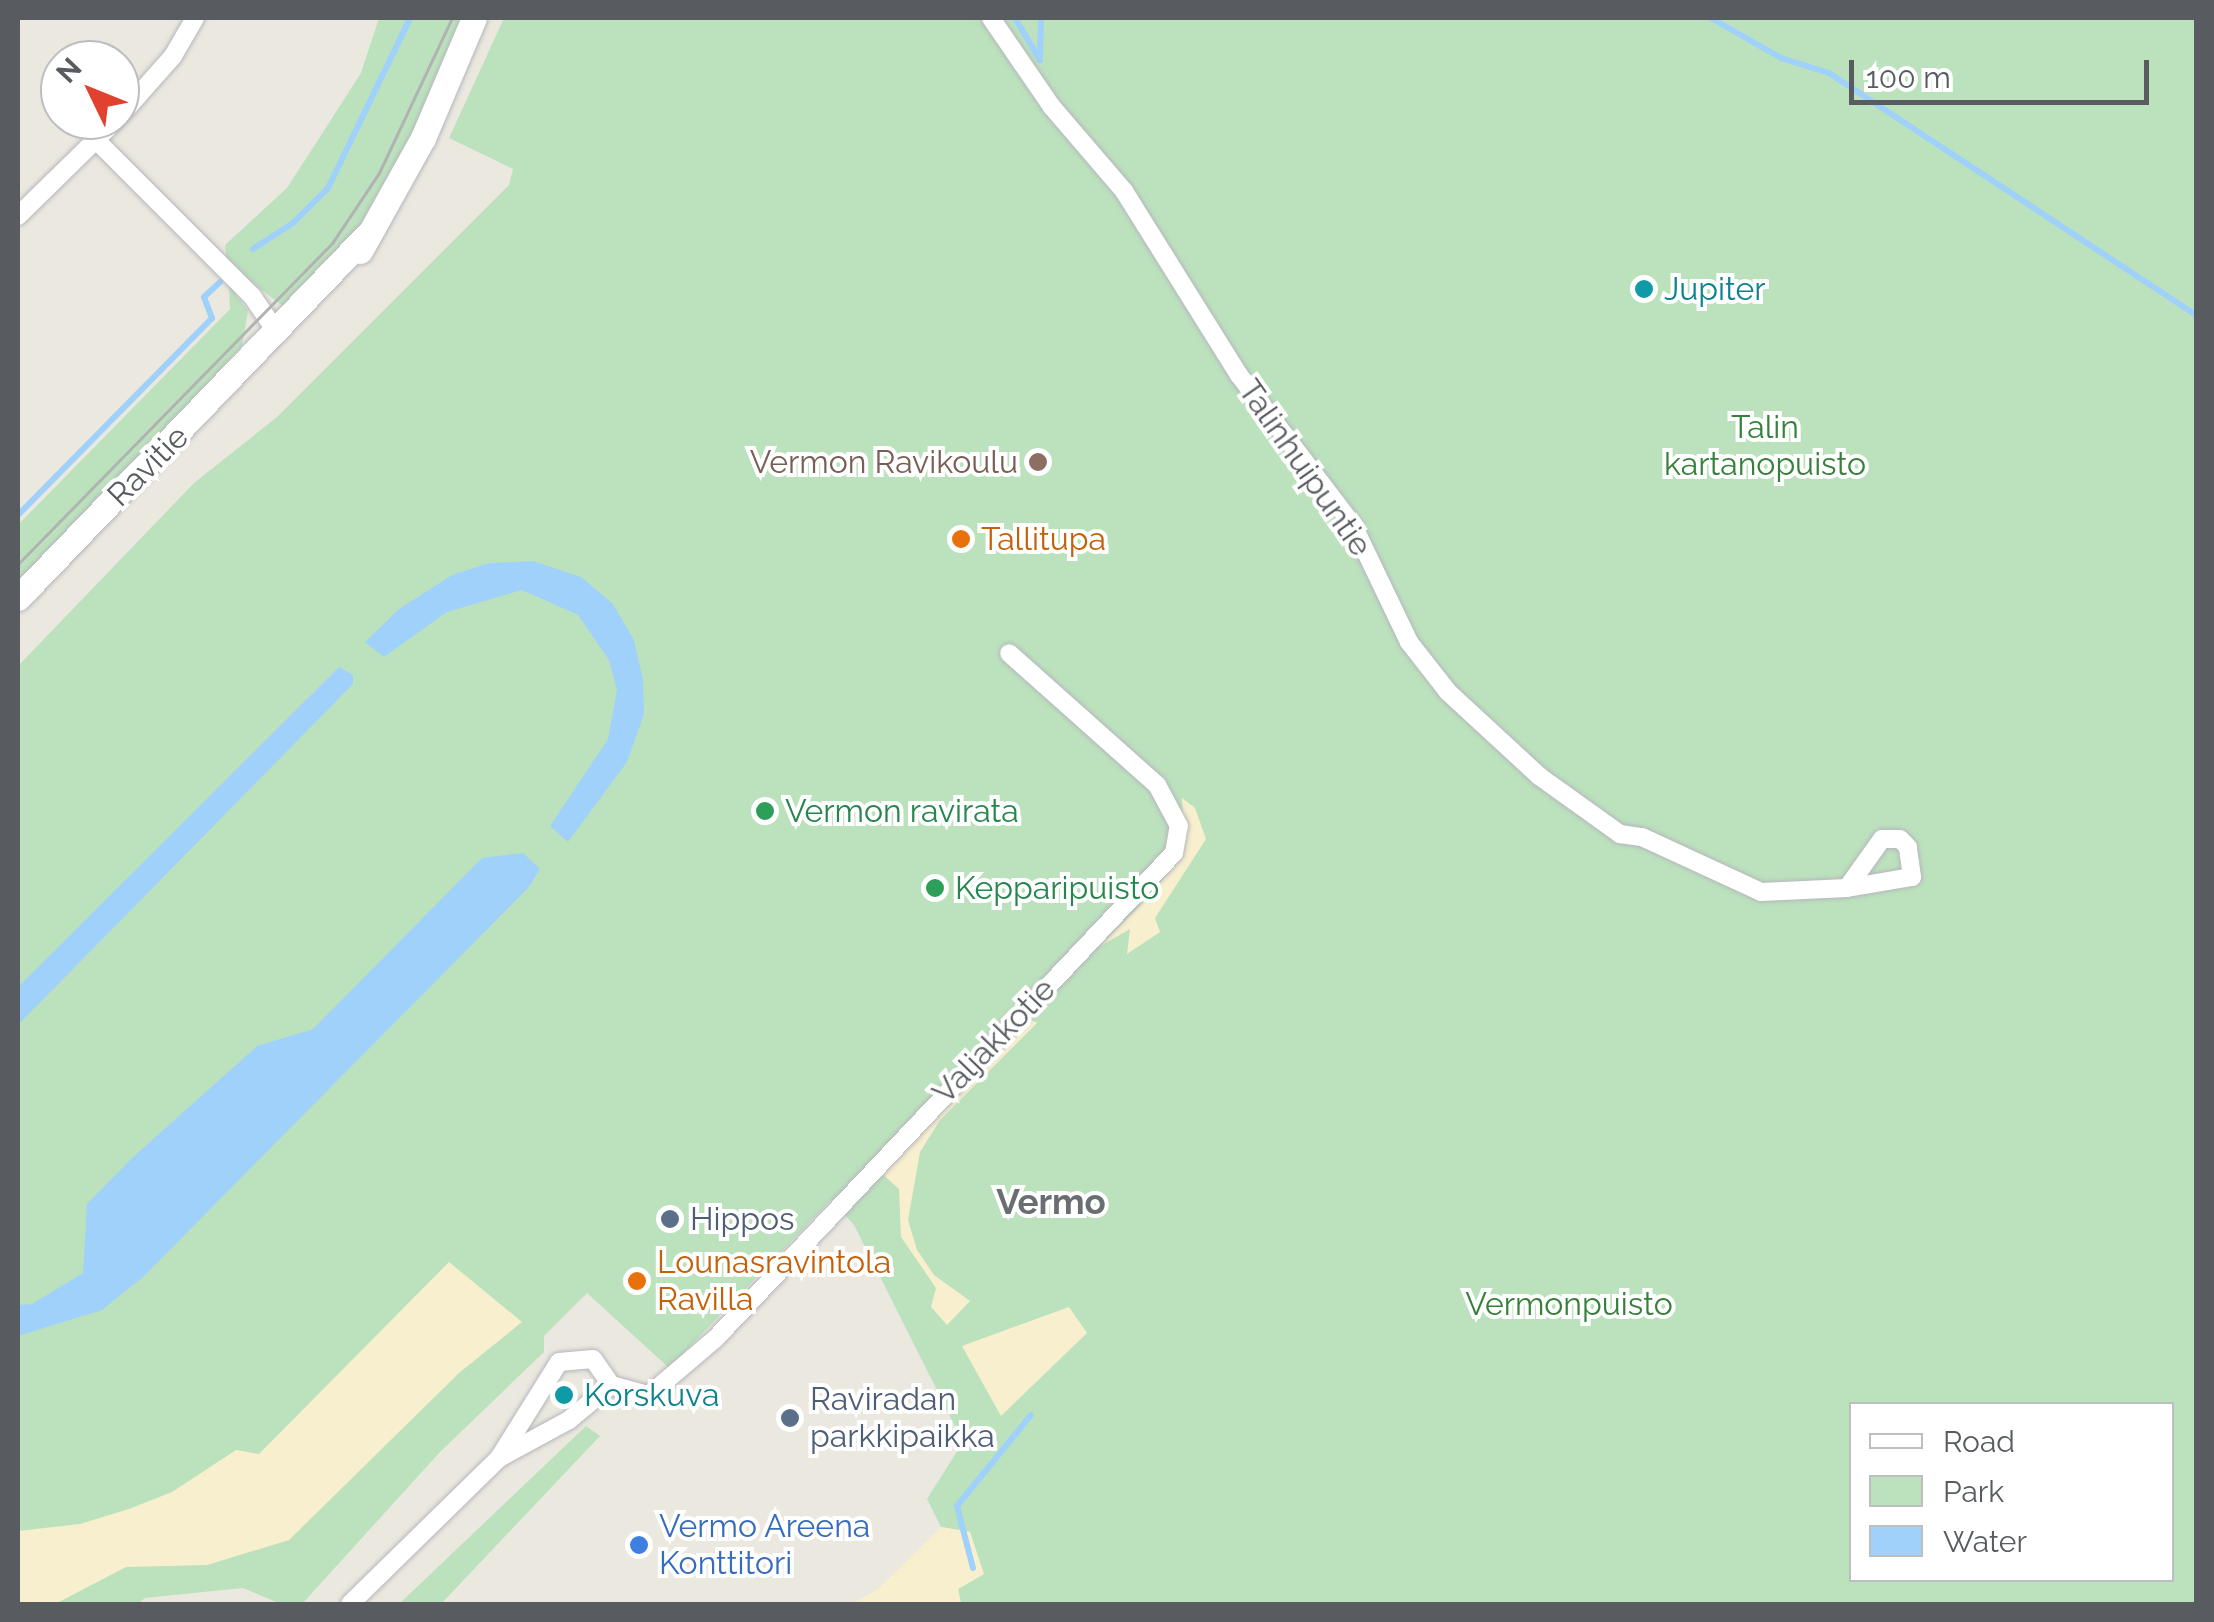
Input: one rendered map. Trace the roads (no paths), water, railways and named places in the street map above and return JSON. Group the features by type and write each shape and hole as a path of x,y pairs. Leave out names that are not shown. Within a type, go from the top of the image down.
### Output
{"street":[{"path":"140,93 173,56 195,18"},
{"name":"Talinhuipuntie","path":"991,18 1052,107 1124,191 1238,374 1353,526 1408,642 1476,720 1569,800 1620,834 1642,837 1762,892 1847,888"},
{"name":"Ravitie","path":"18,598 278,334 367,235 407,171 475,23"},
{"path":"18,216 96,140 252,296 278,334"},
{"name":"Valjakkotie","path":"611,1385 650,1394 715,1339 1174,853 1179,826 1158,785 1010,653"},
{"path":"350,1604 499,1458 559,1362 593,1359 611,1385 569,1420 499,1458"}],"water":[{"path":"533,561 581,577 613,604 634,640 643,680 644,714 627,762 568,842 550,826 608,739 617,690 609,660 578,615 522,590 447,612 384,657 365,642 399,609 452,575 489,563"},
{"path":"339,667 353,675 353,684 18,1025 18,987"},
{"path":"523,853 540,869 529,887 143,1277 102,1310 18,1336 18,1305 32,1304 83,1273 87,1204 131,1159 257,1046 313,1029 482,858"}],"waterway":[{"path":"253,249 293,223 328,188 410,18"},
{"path":"1015,18 1040,60 1041,18"},
{"path":"1711,18 1781,58 1829,73 2196,315"},
{"path":"18,515 212,318 204,297 220,282"},
{"path":"973,1568 957,1506 1031,1415"}],"tram line":[{"path":"18,564 333,242 379,173 452,18"}],"place":[{"name":"Jupiter","path":"1644,289"},
{"name":"Vermon Ravikoulu","path":"1038,462"},
{"name":"Tallitupa","path":"961,539"},
{"name":"Vermon ravirata","path":"765,811"},
{"name":"Kepparipuisto","path":"935,888"},
{"name":"Hippos","path":"670,1219"},
{"name":"Lounasravintola Ravilla","path":"637,1281"},
{"name":"Korskuva","path":"564,1395"},
{"name":"Raviradan parkkipaikka","path":"790,1418"},
{"name":"Vermo Areena Konttitori","path":"639,1545"}],"district":[{"name":"Vermo","path":"1051,1202"}],"park label":[{"name":"Talin kartanopuisto","path":"1765,446"},
{"name":"Vermonpuisto","path":"1569,1304"}]}
